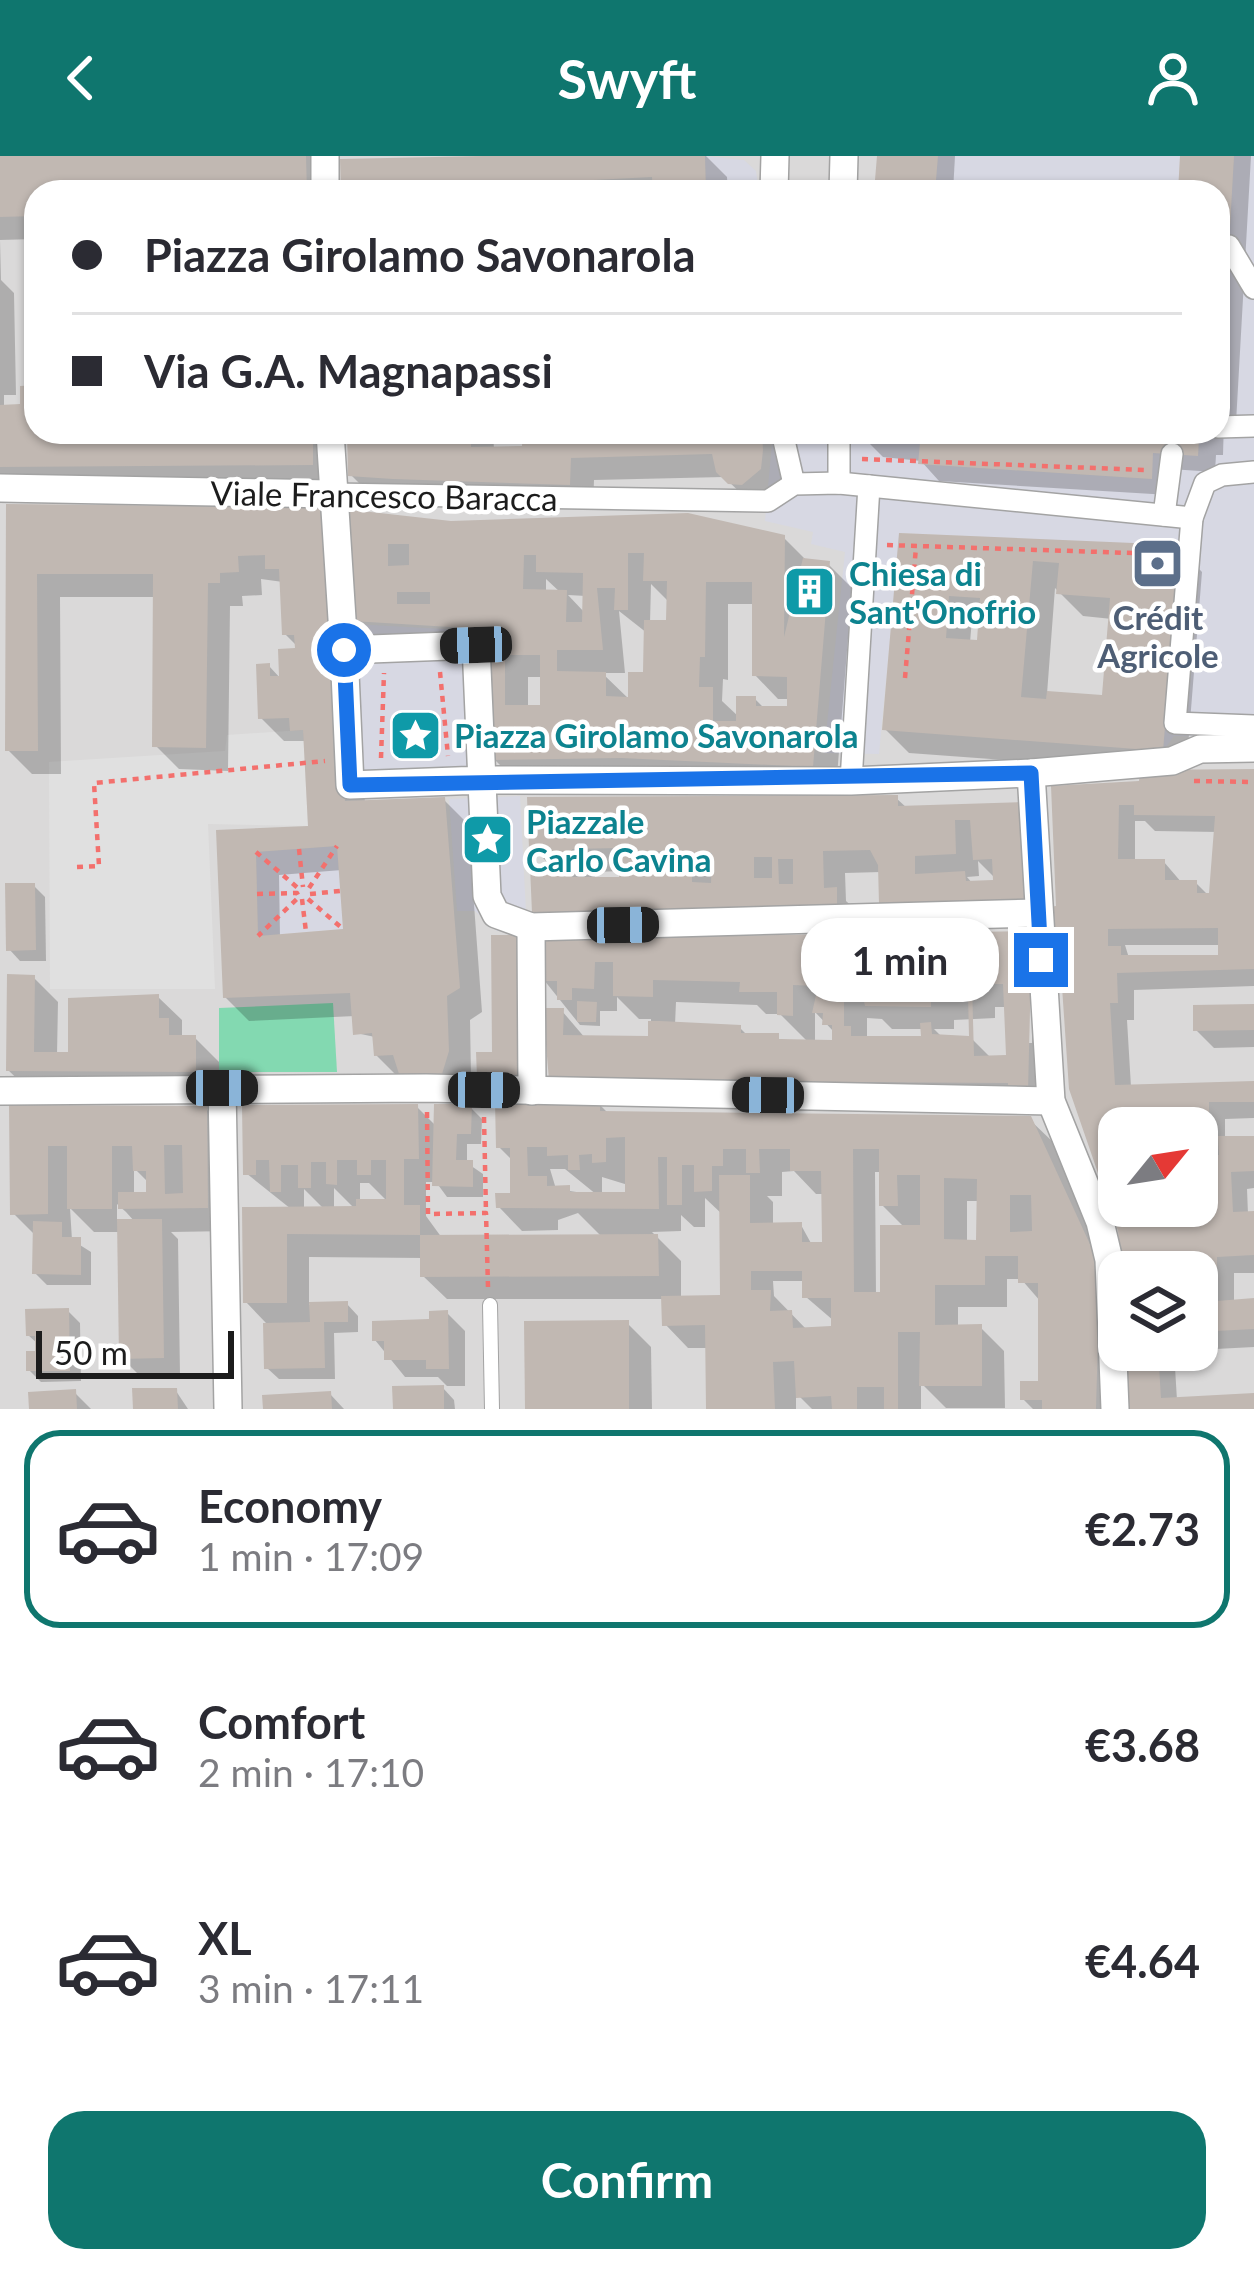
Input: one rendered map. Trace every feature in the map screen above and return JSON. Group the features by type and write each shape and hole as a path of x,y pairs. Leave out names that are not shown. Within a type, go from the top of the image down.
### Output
{"street":[{"path":"1230,249 1254,288"},
{"path":"330,444 350,785 470,780 851,781 1031,773 1172,760 1200,749 1254,748"},
{"path":"784,444 794,484 839,483 1192,518"},
{"path":"839,444 839,483"},
{"path":"1164,515 1170,463"},
{"path":"1172,760 1196,496 1205,483 1222,475 1254,472"},
{"name":"Viale Francesco Baracca","path":"0,488 769,500 794,484"},
{"path":"851,781 869,486"},
{"path":"344,650 476,645 470,780 490,907 531,927 1037,914"},
{"path":"1174,723 1254,726"},
{"path":"1031,773 1051,1101 1100,1222 1109,1260 1115,1409"},
{"path":"531,927 532,1091"},
{"path":"222,1088 228,1409"},
{"path":"0,1091 426,1088 1051,1101"}],"lane":[{"path":"490,1305 492,1409"}],"path":[{"path":"839,458 1170,463"},
{"path":"867,544 1163,554"},
{"path":"905,678 916,547"},
{"path":"438,646 448,761 470,780"},
{"path":"77,867 99,866 94,783 349,763 381,768 384,648"},
{"path":"258,936 303,893 337,846"},
{"path":"299,849 306,932"},
{"path":"256,852 343,929"},
{"path":"257,894 340,891"},
{"path":"426,1088 428,1214 486,1213"},
{"path":"484,1090 488,1286"}],"shaded area":[{"path":"0,156 1254,156 1254,1409 0,1409"},
{"path":"705,156 744,160 756,171 757,180 706,180"},
{"path":"938,156 1180,156 1179,180 936,180"},
{"path":"1234,156 1254,156 1254,737 1174,736 1163,751 1179,546 900,533 879,754 824,753 845,552 811,544 813,532 765,521 772,444 920,444 919,464 1151,479 1153,453 1198,455 1199,444 1230,444"},
{"name":"Piazza Girolamo Savonarola","path":"334,623 480,631 492,792 347,798"},
{"path":"303,730 308,826 208,824 215,989 50,989 49,762 225,751 227,735"},
{"name":"Piazzale Carlo Cavina","path":"520,796 527,931 497,931 475,911 457,911 449,799"},
{"path":"337,846 343,929 258,936 256,852"}],"green space":[{"path":"333,1003 337,1072 219,1072 219,1008"}],"building":[{"path":"0,156 306,156 307,180 24,180 24,216 0,217"},
{"path":"705,156 706,180 341,180 340,159"},
{"path":"877,156 938,156 936,180 875,180"},
{"path":"1180,156 1234,156 1230,227 1230,180 1179,180"},
{"path":"20,386 24,386 24,444 313,444 313,465 0,467 0,405 20,404"},
{"path":"347,444 763,444 761,469 742,485 728,484 716,472 712,454 571,458 570,485 348,476"},
{"path":"920,444 1199,444 1198,456 1153,453 1152,479 918,464"},
{"path":"6,504 320,507 345,801 445,797 460,988 447,996 449,1051 442,1074 399,1074 393,1055 374,1056 372,1033 353,1035 350,993 223,998 216,830 308,826 303,730 290,731 289,718 258,719 256,664 270,663 270,676 279,676 278,649 295,648 294,635 282,635 279,569 265,569 265,555 238,556 239,572 220,573 220,583 208,583 206,748 152,747 153,574 37,574 38,751 5,751","holes":["337,846 343,929 258,936 256,852"]},
{"path":"344,509 451,521 688,513 785,535 784,637 803,558 830,561 813,767 621,758 491,760 483,629 352,621","holes":["388,544 409,544 409,565 388,566","628,553 644,553 643,581 667,581 666,620 644,620 643,672 628,672 628,697 606,696 606,672 557,671 557,650 603,650 597,588 615,588 614,610 628,610","524,555 536,555 536,572 583,573 582,622 566,622 567,590 523,589","706,582 752,582 752,676 787,677 787,706 756,706 756,696 736,696 736,721 713,721 713,687 699,687 700,657 705,657","397,592 430,592 430,604 397,604","505,655 540,655 540,705 505,705"]},
{"path":"899,533 1180,545 1163,751 882,730","holes":["1033,561 1059,563 1056,594 1110,598 1102,695 1047,691 1046,699 1021,697","949,596 980,598 977,640 946,638"]},
{"path":"1254,769 1254,969 1117,973 1118,1003 1110,1003 1115,1085 1254,1081 1254,1102 1098,1107 1098,1173 1069,1089 1059,943 1049,942 1048,907 1056,906 1051,786 1139,781 1140,770","holes":["1119,805 1134,805 1134,815 1215,816 1209,893 1197,893 1197,880 1165,880 1165,859 1118,859","1218,928 1218,955 1121,955 1121,946 1108,946 1108,929"]},
{"path":"898,795 898,806 1026,802 1029,899 879,904 878,865 870,850 823,851 824,888 837,887 837,905 532,913 530,867 551,866 550,848 529,848 527,797","holes":["955,820 970,820 973,860 992,859 993,880 966,881 965,871 915,874 915,856 956,854","619,848 619,877 572,877 572,849","647,851 668,851 667,871 647,870","692,853 712,853 711,883 692,882","754,857 772,857 772,878 754,878","778,859 793,859 793,884 779,884"]},
{"path":"5,883 35,883 36,950 6,951"},
{"path":"1032,931 1028,1091 1008,1092 1008,1083 549,1080 543,1008 564,1008 563,1035 648,1036 648,1021 660,1021 741,1025 741,1033 832,1040 832,1025 822,1025 823,1013 812,1013 818,986 793,985 793,1016 777,1015 777,992 739,992 740,982 653,980 653,997 613,996 613,962 595,962 594,989 572,988 572,1000 557,1000 557,981 541,981 538,939","holes":["972,984 1003,984 1006,1055 974,1056","844,996 863,997 865,1006 931,1007 931,997 968,996 969,1036 932,1034 931,1022 920,1023 921,1036 851,1036 851,1026 844,1026"]},
{"path":"491,935 524,935 523,1077 477,1077 476,1052 492,1052"},
{"path":"7,974 35,975 34,1052 68,1052 68,998 159,994 159,1018 169,1018 169,1035 196,1035 196,1072 6,1071"},
{"path":"577,1001 597,1002 596,1022 577,1022"},
{"path":"1254,1004 1254,1030 1193,1031 1193,1005"},
{"path":"600,1101 600,1111 1031,1116 1098,1262 1096,1409 1042,1409 1042,1400 1020,1400 1020,1381 1038,1381 1038,1283 1018,1283 1018,1256 985,1256 985,1285 935,1285 935,1325 982,1324 982,1386 919,1386 920,1332 898,1332 898,1409 884,1409 884,1387 857,1387 857,1409 832,1409 831,1396 796,1398 794,1361 773,1362 775,1409 706,1409 705,1325 662,1326 661,1296 720,1295 719,1175 750,1175 750,1223 802,1222 802,1242 822,1242 821,1171 790,1171 790,1149 759,1149 760,1173 746,1173 746,1149 723,1149 723,1166 712,1166 712,1191 694,1192 694,1165 682,1165 682,1205 667,1205 667,1157 658,1157 659,1209 496,1208 495,1193 510,1193 510,1148 496,1148 495,1102","holes":["625,1137 625,1192 570,1192 570,1185 547,1186 547,1176 528,1176 527,1147 547,1147 547,1156 568,1155 568,1170 580,1170 579,1155 592,1154 592,1163 606,1162 606,1138","853,1149 879,1149 879,1206 898,1206 897,1175 920,1175 920,1225 880,1225 880,1292 854,1292","944,1178 977,1179 976,1240 944,1239","1010,1195 1031,1195 1032,1231 1010,1232","751,1271 802,1271 802,1298 831,1298 831,1326 793,1328 792,1310 770,1311 771,1290 751,1290"]},
{"path":"418,1104 419,1159 404,1159 404,1205 420,1205 420,1235 287,1234 287,1303 243,1303 242,1207 356,1206 356,1199 386,1199 386,1160 371,1160 371,1175 357,1175 357,1160 337,1160 337,1185 326,1184 326,1162 311,1162 311,1188 298,1188 298,1165 281,1165 281,1192 270,1192 269,1160 256,1160 256,1175 243,1175 242,1105"},
{"path":"434,1104 472,1104 471,1134 457,1134 456,1160 473,1160 473,1187 432,1186"},
{"path":"9,1105 207,1106 208,1208 118,1209 118,1192 146,1192 146,1171 133,1171 132,1146 112,1146 112,1209 67,1209 67,1146 48,1146 48,1214 10,1215","holes":["164,1145 182,1145 183,1193 165,1194"]},
{"path":"1218,1136 1254,1136 1254,1171 1231,1172 1233,1212 1254,1211 1254,1255 1119,1251 1117,1227 1218,1227"},
{"path":"117,1219 162,1219 164,1358 119,1359"},
{"path":"33,1221 62,1222 62,1237 81,1237 81,1275 32,1274"},
{"path":"658,1234 659,1276 420,1277 420,1235"},
{"path":"1254,1298 1254,1329 1218,1331 1218,1301"},
{"path":"348,1301 348,1322 324,1322 325,1368 264,1369 263,1323 310,1322 309,1302"},
{"path":"69,1308 70,1371 26,1371 26,1351 35,1351 35,1336 26,1336 25,1309"},
{"path":"448,1310 449,1369 426,1369 426,1360 384,1360 384,1341 372,1341 372,1321 429,1319 429,1311"},
{"path":"629,1320 629,1409 525,1409 524,1321"},
{"path":"1124,1371 1159,1371 1161,1398 1254,1393 1254,1409 1126,1409"},
{"path":"444,1385 444,1409 393,1409 392,1386"},
{"path":"132,1388 177,1388 178,1409 133,1409"},
{"path":"76,1389 77,1409 29,1409 28,1392"},
{"path":"331,1391 332,1409 263,1409 262,1395"}],"place":[{"name":"Crédit Agricole","path":"1158,563"},
{"name":"Chiesa di Sant'Onofrio","path":"810,592"},
{"name":"Piazza Girolamo Savonarola","path":"415,735"},
{"name":"Piazzale Carlo Cavina","path":"487,840"}],"route":[{"path":"344,650 350,785 482,779 851,781 1031,773 1041,960"}]}
